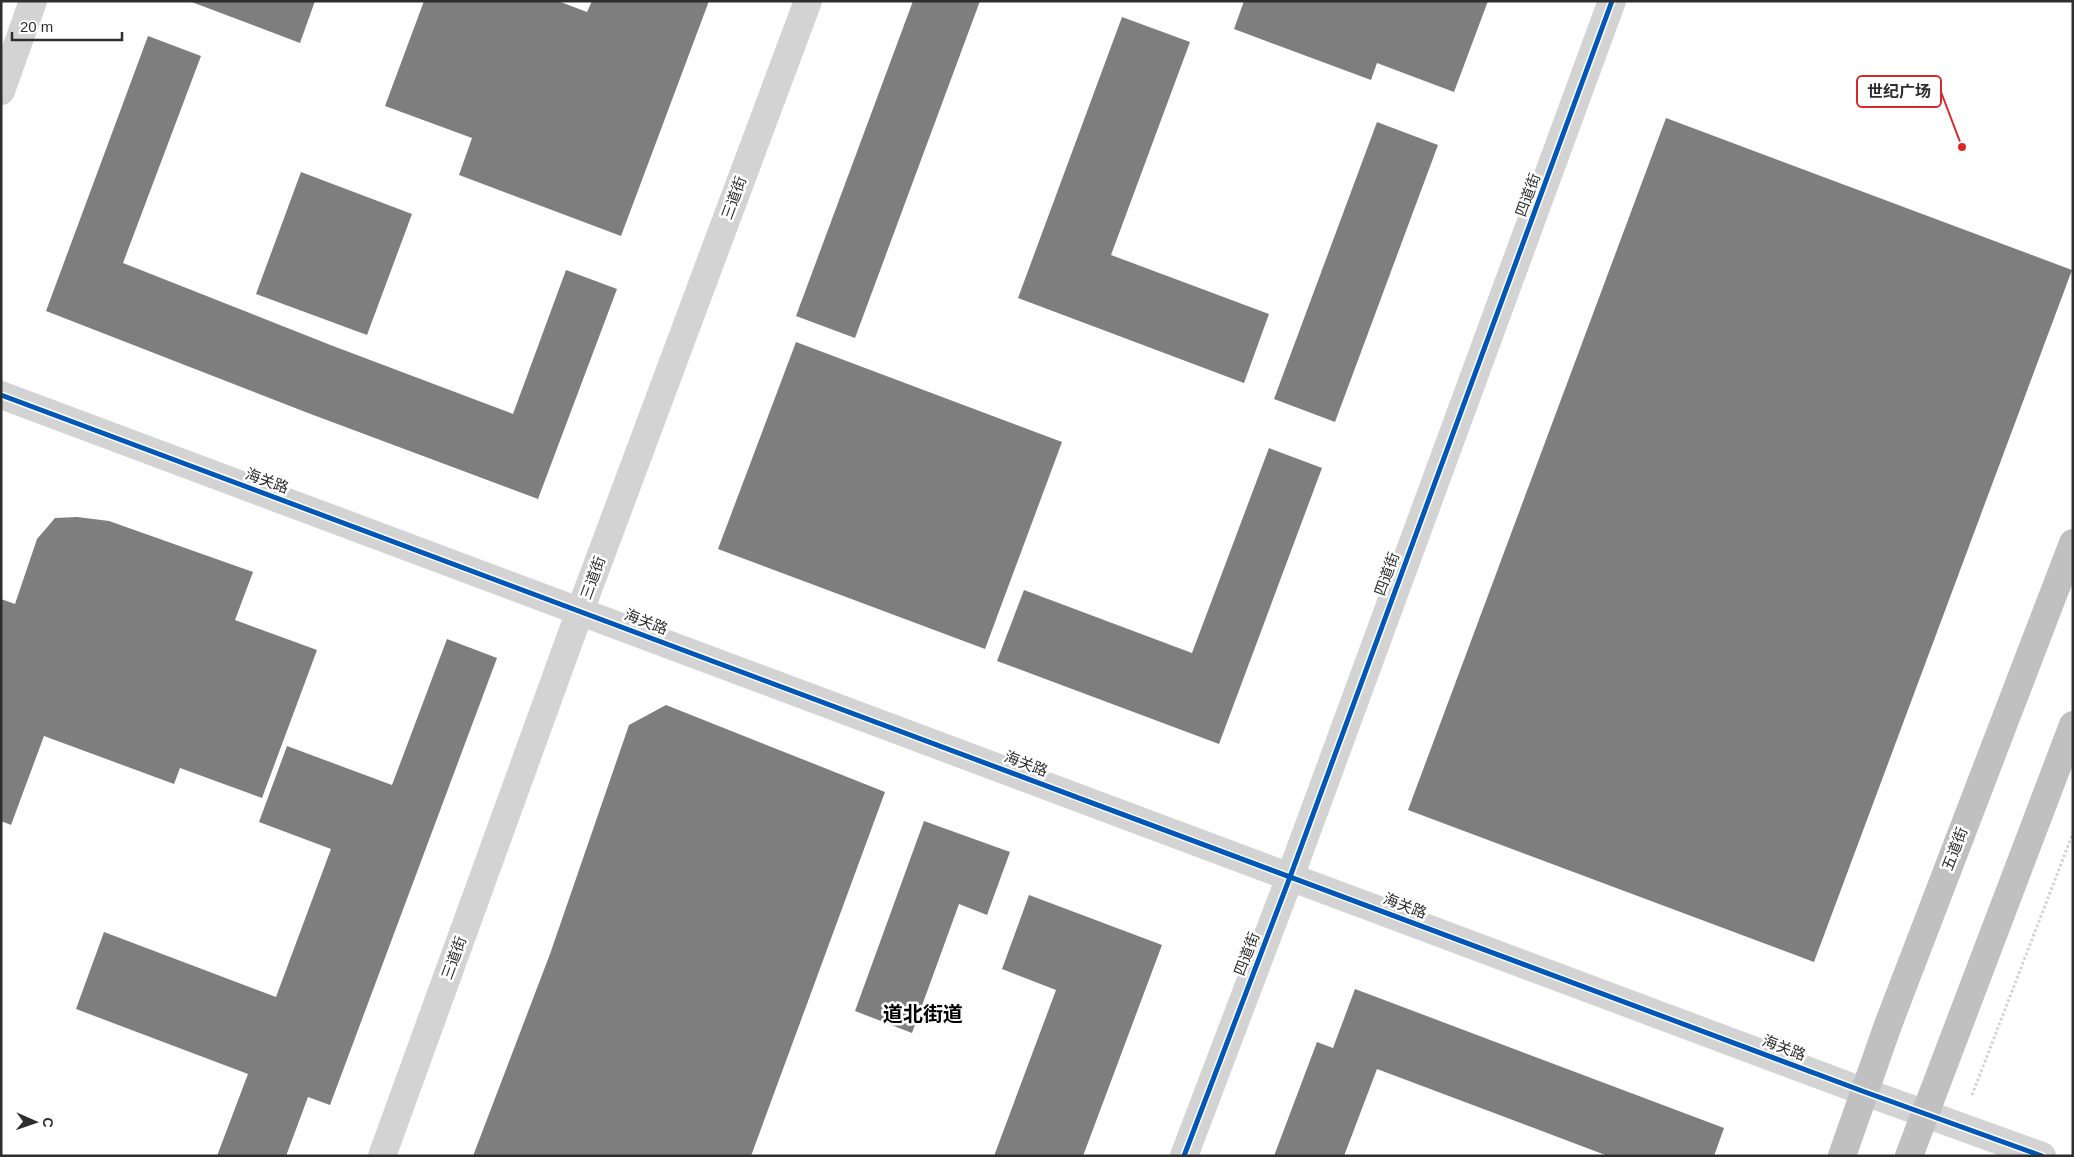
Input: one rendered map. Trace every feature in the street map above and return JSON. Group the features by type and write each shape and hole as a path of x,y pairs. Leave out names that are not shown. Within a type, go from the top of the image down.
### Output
{"highway":[{"name":"五道街","path":"1842,1156 1888,1025 2073,543"},
{"path":"1909,1156 2073,725"}],"street":[{"path":"1,91 33,1"},
{"name":"三道街","path":"382,1156 580,611 808,1"},
{"name":"四道街","path":"1184,1156 1290,876 1612,1"},
{"name":"海关路","path":"1,395 1924,1114 2042,1156"}],"path":[{"path":"1960,1126 2073,832"}],"building":[{"path":"189,1 315,1 300,43"},
{"path":"424,1 558,1 587,12 592,1 709,1 621,236 459,175 472,138 385,106"},
{"path":"913,1 980,1 855,338 796,316"},
{"path":"1244,1 1488,1 1454,92 1377,63 1371,80 1234,29"},
{"path":"1122,17 1190,42 1111,255 1269,314 1244,383 1018,298"},
{"path":"148,36 201,56 123,263 333,346 513,414 566,270 617,289 538,499 308,413 46,311"},
{"path":"1666,118 2072,270 1814,962 1408,810"},
{"path":"1377,122 1438,145 1335,422 1274,399"},
{"path":"301,172 412,214 367,335 256,294"},
{"path":"796,342 1062,442 985,649 718,549"},
{"path":"1269,448 1322,468 1219,744 997,661 1024,590 1192,653"},
{"path":"77,517 109,521 253,572 235,620 317,650 262,798 180,768 174,784 44,736 11,825 1,821 1,599 15,604 37,539 55,518"},
{"path":"447,639 497,658 330,1105 308,1097 286,1156 217,1156 248,1074 76,1009 104,932 276,997 331,849 259,822 287,746 392,785"},
{"path":"666,705 885,792 751,1156 473,1156 550,954 629,725"},
{"path":"924,821 1010,852 987,915 959,904 912,1033 855,1011"},
{"path":"1029,895 1162,945 1083,1156 994,1156 1056,990 1002,969"},
{"path":"1355,989 1724,1128 1714,1156 1608,1156 1377,1069 1344,1156 1274,1156 1317,1042 1333,1048"}],"cycle path":[{"path":"1184,1156 1290,877 1612,1"},
{"path":"1,395 1865,1092 2042,1156"}],"place":[{"name":"世纪广场","path":"1962,147"}],"district":[{"name":"道北街道","path":"923,1014"}]}
